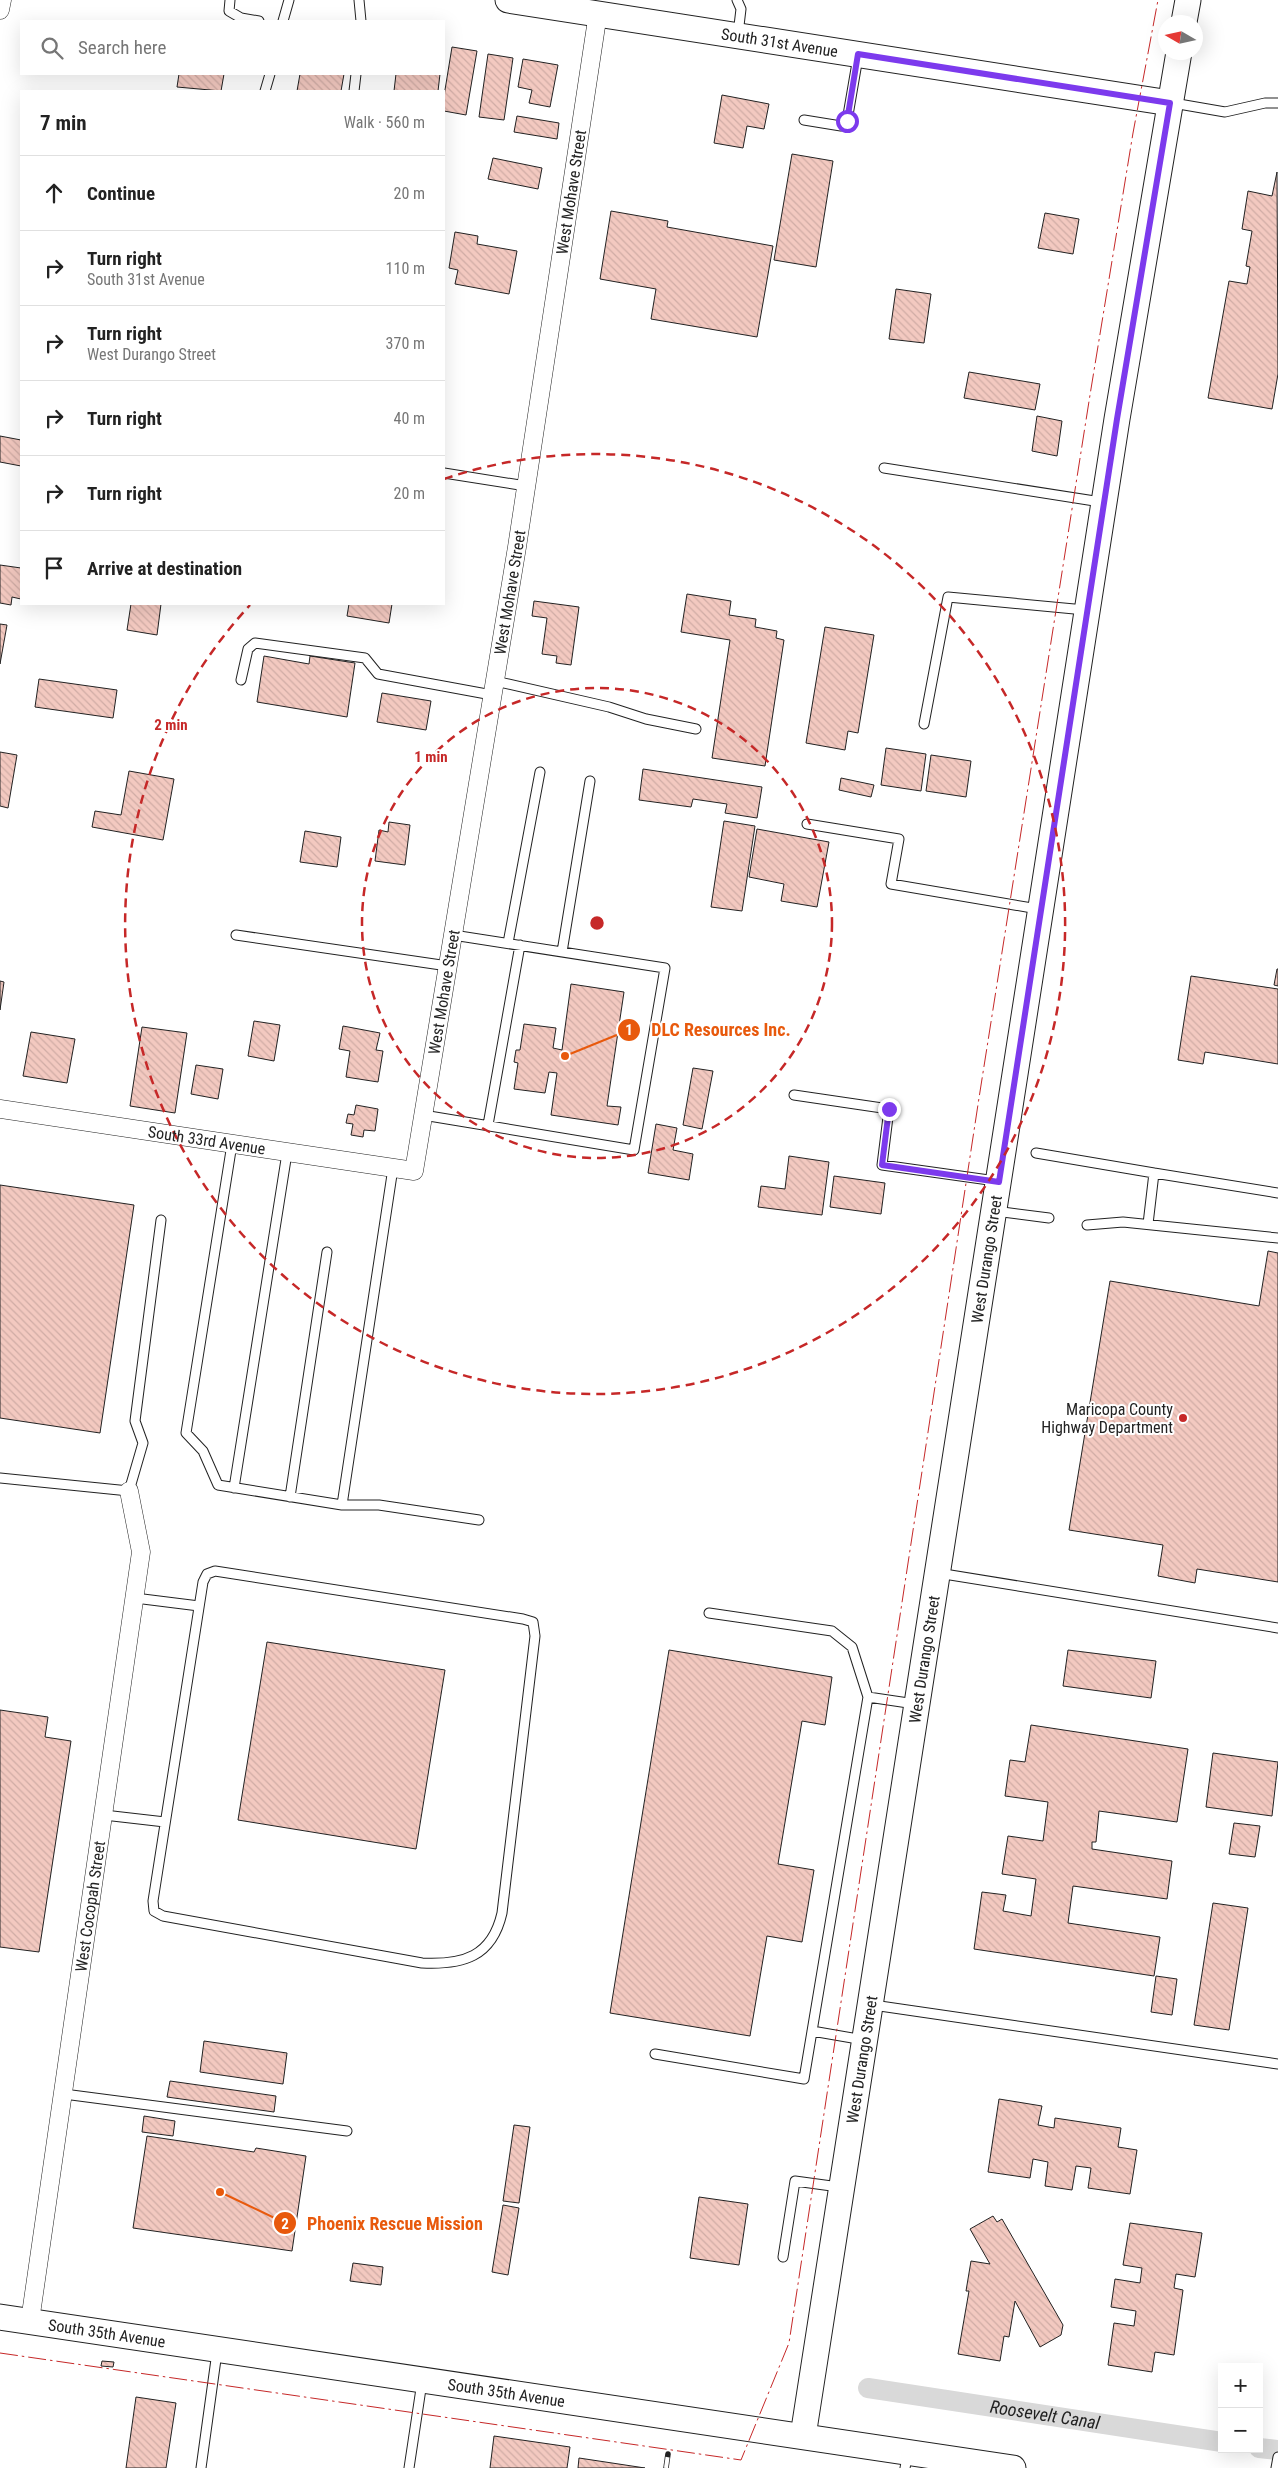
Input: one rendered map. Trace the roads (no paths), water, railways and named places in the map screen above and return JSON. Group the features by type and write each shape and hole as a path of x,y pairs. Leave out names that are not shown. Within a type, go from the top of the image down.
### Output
{"street":[{"path":"0,10 2,0"},
{"name":"South 31st Avenue","path":"508,0 1170,103"},
{"path":"1185,15 1188,0"},
{"name":"West Mohave Street","path":"414,1172 494,688 598,14"},
{"name":"West Durango Street","path":"803,2436 1104,503 1178,60"},
{"name":"South 33rd Avenue","path":"0,1109 414,1172"},
{"name":"West Cocopah Street","path":"30,2321 142,1552 129,1491"},
{"name":"South 35th Avenue","path":"0,2317 803,2436 907,2460 1013,2468"}],"lane":[{"path":"230,0 229,11 241,18 253,20"},
{"path":"283,20 289,0"},
{"path":"359,0 361,20"},
{"path":"737,0 741,9 738,35"},
{"path":"804,120 841,126 847,121 858,54"},
{"path":"265,90 270,75"},
{"path":"354,90 356,75"},
{"path":"1170,103 1225,112 1265,103 1278,103"},
{"path":"884,468 1104,503"},
{"path":"445,473 526,486"},
{"path":"924,724 948,597 1088,610"},
{"path":"241,680 248,649 255,643 365,658 378,674 494,688 609,707 646,719 696,729"},
{"path":"508,944 540,772"},
{"path":"562,952 590,782"},
{"path":"807,824 899,839 891,884 1041,909"},
{"path":"236,935 448,966"},
{"path":"423,1115 634,1150 665,968 453,935"},
{"path":"488,1126 520,945"},
{"path":"794,1095 889,1109 882,1165 999,1182"},
{"path":"232,1144 186,1433 203,1452 218,1485 342,1505 379,1505 480,1520"},
{"path":"234,1488 287,1153"},
{"path":"1036,1153 1278,1192"},
{"path":"342,1505 393,1168"},
{"path":"1148,1224 1154,1173"},
{"path":"994,1211 1049,1218"},
{"path":"0,1478 129,1491 143,1443 134,1421 161,1220"},
{"path":"1087,1225 1123,1222 1278,1238"},
{"path":"290,1497 327,1252"},
{"path":"215,1571 533,1622 535,1636 499,1925 492,1942 484,1950 454,1962 429,1964 162,1916 154,1911 152,1906 199,1606 204,1578 206,1574 215,1571"},
{"path":"938,1573 1278,1628"},
{"path":"135,1598 199,1606"},
{"path":"655,2054 804,2079 868,1698 852,1647 832,1631 710,1614"},
{"path":"868,1698 917,1704"},
{"path":"104,1815 165,1822"},
{"path":"870,2004 1278,2064"},
{"path":"812,2031 865,2040"},
{"path":"64,2094 347,2131"},
{"path":"783,2257 795,2180 842,2187"},
{"path":"201,2468 217,2349"},
{"path":"409,2468 422,2379"},
{"path":"1276,2468 1278,2458"}],"waterway":[{"name":"Roosevelt Canal","path":"868,2388 1218,2441"},
{"name":"Roosevelt Canal","path":"1263,2448 1278,2450"}],"railway":[{"path":"666,2468 668,2454"}],"place":[{"name":"DLC Resources Inc.","path":"565,1056"},
{"name":"Maricopa County Highway Department","path":"1183,1418"},
{"name":"Phoenix Rescue Mission","path":"220,2192"}]}
